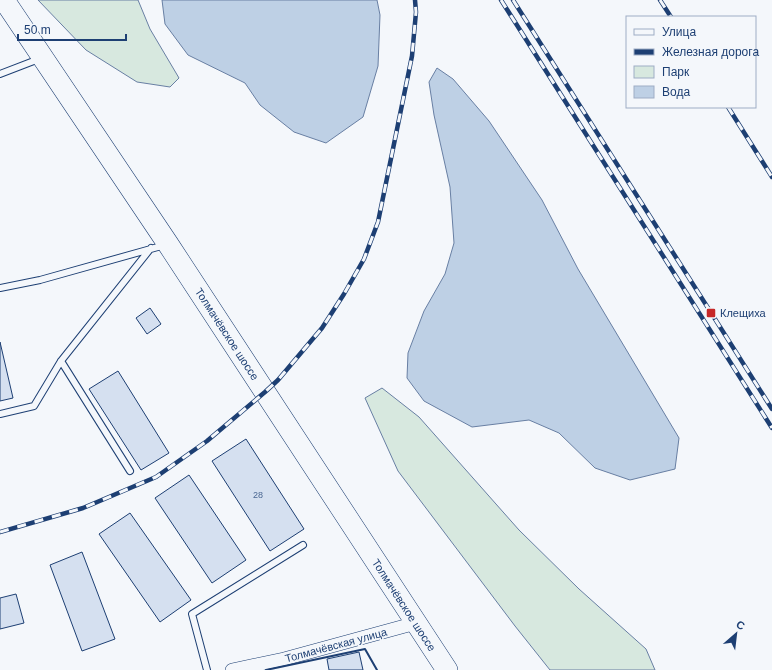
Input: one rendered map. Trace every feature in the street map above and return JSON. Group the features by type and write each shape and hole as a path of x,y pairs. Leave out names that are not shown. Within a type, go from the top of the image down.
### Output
{"main road":[{"name":"Толмачёвское шоссе","path":"4,0 43,58 160,246 447,670"}],"street":[{"name":"Толмачёвская улица","path":"232,670 284,659 416,623"}],"lane":[{"path":"0,74 43,58"},
{"path":"0,288 40,280 160,246"},
{"path":"0,414 34,406 60,361 160,246"},
{"path":"60,361 130,471"},
{"path":"207,670 192,614 303,545"}],"green space":[{"path":"38,0 138,0 150,29 179,78 170,87 137,82 86,50"},
{"path":"382,388 419,417 519,530 579,589 646,649 655,670 550,670 398,471 365,398"}],"water":[{"path":"162,0 377,0 380,15 378,66 363,117 326,143 294,132 260,105 245,83 188,55 165,24"},
{"path":"437,68 453,79 489,121 542,200 578,269 679,438 675,469 630,480 595,468 559,433 529,420 472,427 424,401 407,378 408,353 424,311 445,274 454,243 450,187 434,115 429,82"}],"building":[{"path":"150,308 161,324 147,334 136,318"},
{"path":"0,342 13,398 0,401"},
{"path":"118,371 169,453 141,470 89,389"},
{"path":"246,439 304,529 270,551 212,461"},
{"path":"189,475 246,560 212,583 155,498"},
{"path":"130,513 191,600 160,622 99,534"},
{"path":"82,552 115,639 82,651 50,565"},
{"path":"16,594 24,623 0,629 0,598"},
{"path":"359,652 363,670 329,670 327,659"}],"railway":[{"path":"0,532 83,508 156,477 207,441 265,392 278,380 322,328 364,259 378,222 412,56 416,12 415,0"},
{"path":"501,0 772,428"},
{"path":"513,0 772,409"},
{"path":"660,0 670,16"},
{"path":"729,108 772,177"}],"wall":[{"path":"266,670 365,649 377,670"}],"place":[{"name":"Клещиха","path":"711,313"}]}
